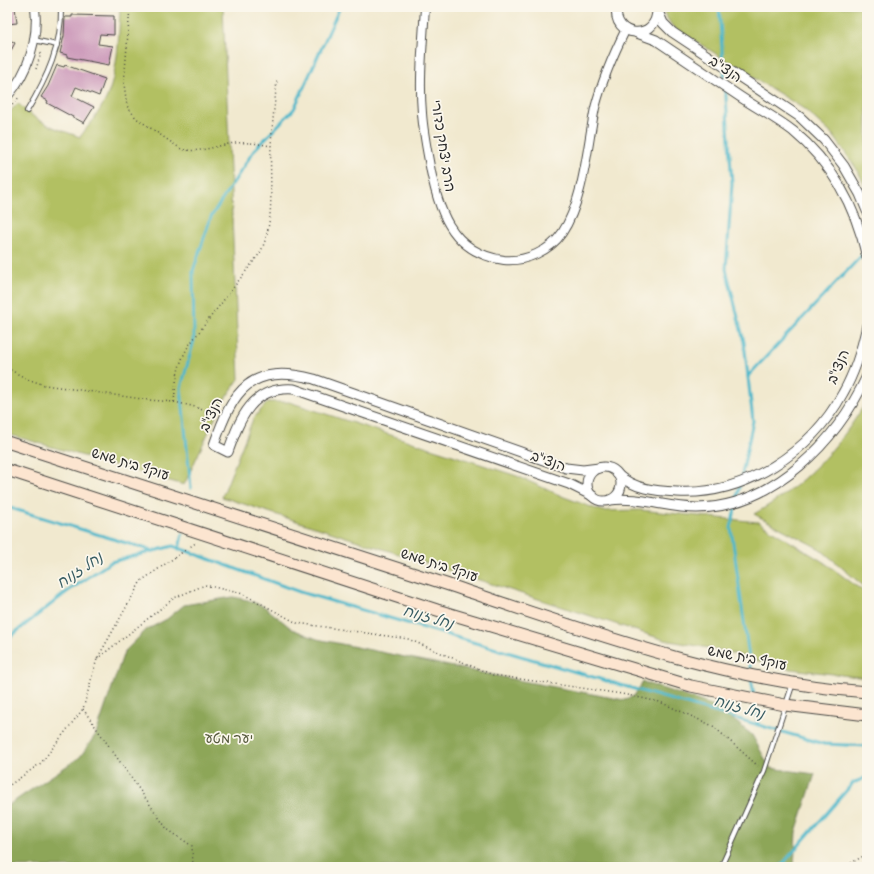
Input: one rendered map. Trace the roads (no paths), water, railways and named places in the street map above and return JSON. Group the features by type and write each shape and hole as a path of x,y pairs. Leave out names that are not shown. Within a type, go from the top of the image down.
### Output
{"main road":[{"name":"עוקף בית שמש","path":"7,442 196,502 618,641 694,664 793,683 867,692"},
{"path":"7,470 437,610 691,686 785,705 867,715"}],"street":[{"path":"7,98 27,64 34,40 36,26 35,7"},
{"name":"הרב יצחק כדורי","path":"425,7 422,113 435,193 444,218 457,236 473,250 491,258 510,260 529,257 546,248 561,234 573,214 601,88 626,30"},
{"path":"609,7 626,30"},
{"path":"617,7 617,19"},
{"path":"637,33 646,30 653,24 657,15 656,8"},
{"name":"הנצי\"ב","path":"656,8 663,23 671,31 800,118 824,140 844,166 860,194 867,211"},
{"name":"הנצי\"ב","path":"626,30 647,35 656,40 793,131 816,153 835,177 850,203 861,231 867,257"},
{"name":"הנצי\"ב","path":"617,474 629,483 642,488 665,492 687,493 710,491 736,484 770,469 800,446 831,412 851,376 862,348 867,325"},
{"name":"הנצי\"ב","path":"592,496 569,484 307,392 294,389 273,390 256,399 243,416 228,452 214,444 224,418 237,395 255,379 280,373 296,374 566,468 583,470 598,468"},
{"name":"הנצי\"ב","path":"610,500 625,499 667,506 700,508 731,503 757,493 782,479 814,453 846,414 867,376"},
{"path":"598,468 609,468 617,474 621,481 620,489 616,496 610,500 602,500 592,496 588,489 588,481 592,472 598,468"}],"lane":[{"path":"27,111 48,76 57,45 61,7"},
{"path":"34,40 57,45"},
{"path":"721,867 764,771 793,683"}],"waterway":[{"path":"191,488 181,388 194,340 193,271 211,217 255,149 294,109 340,7"},
{"path":"719,7 723,63"},
{"path":"724,69 732,184 726,269 744,342 753,421 737,498"},
{"path":"748,376 864,253"},
{"path":"736,504 731,528 751,672"},
{"path":"7,507 153,551"},
{"path":"179,549 182,535"},
{"name":"נחל זנוח","path":"7,639 68,591 111,562 173,546 300,592 824,744 867,746"},
{"path":"751,678 754,696"},
{"path":"755,702 758,725"},
{"path":"780,867 853,783 867,777"}],"park label":[{"name":"יער מטע","path":"229,739"}]}
